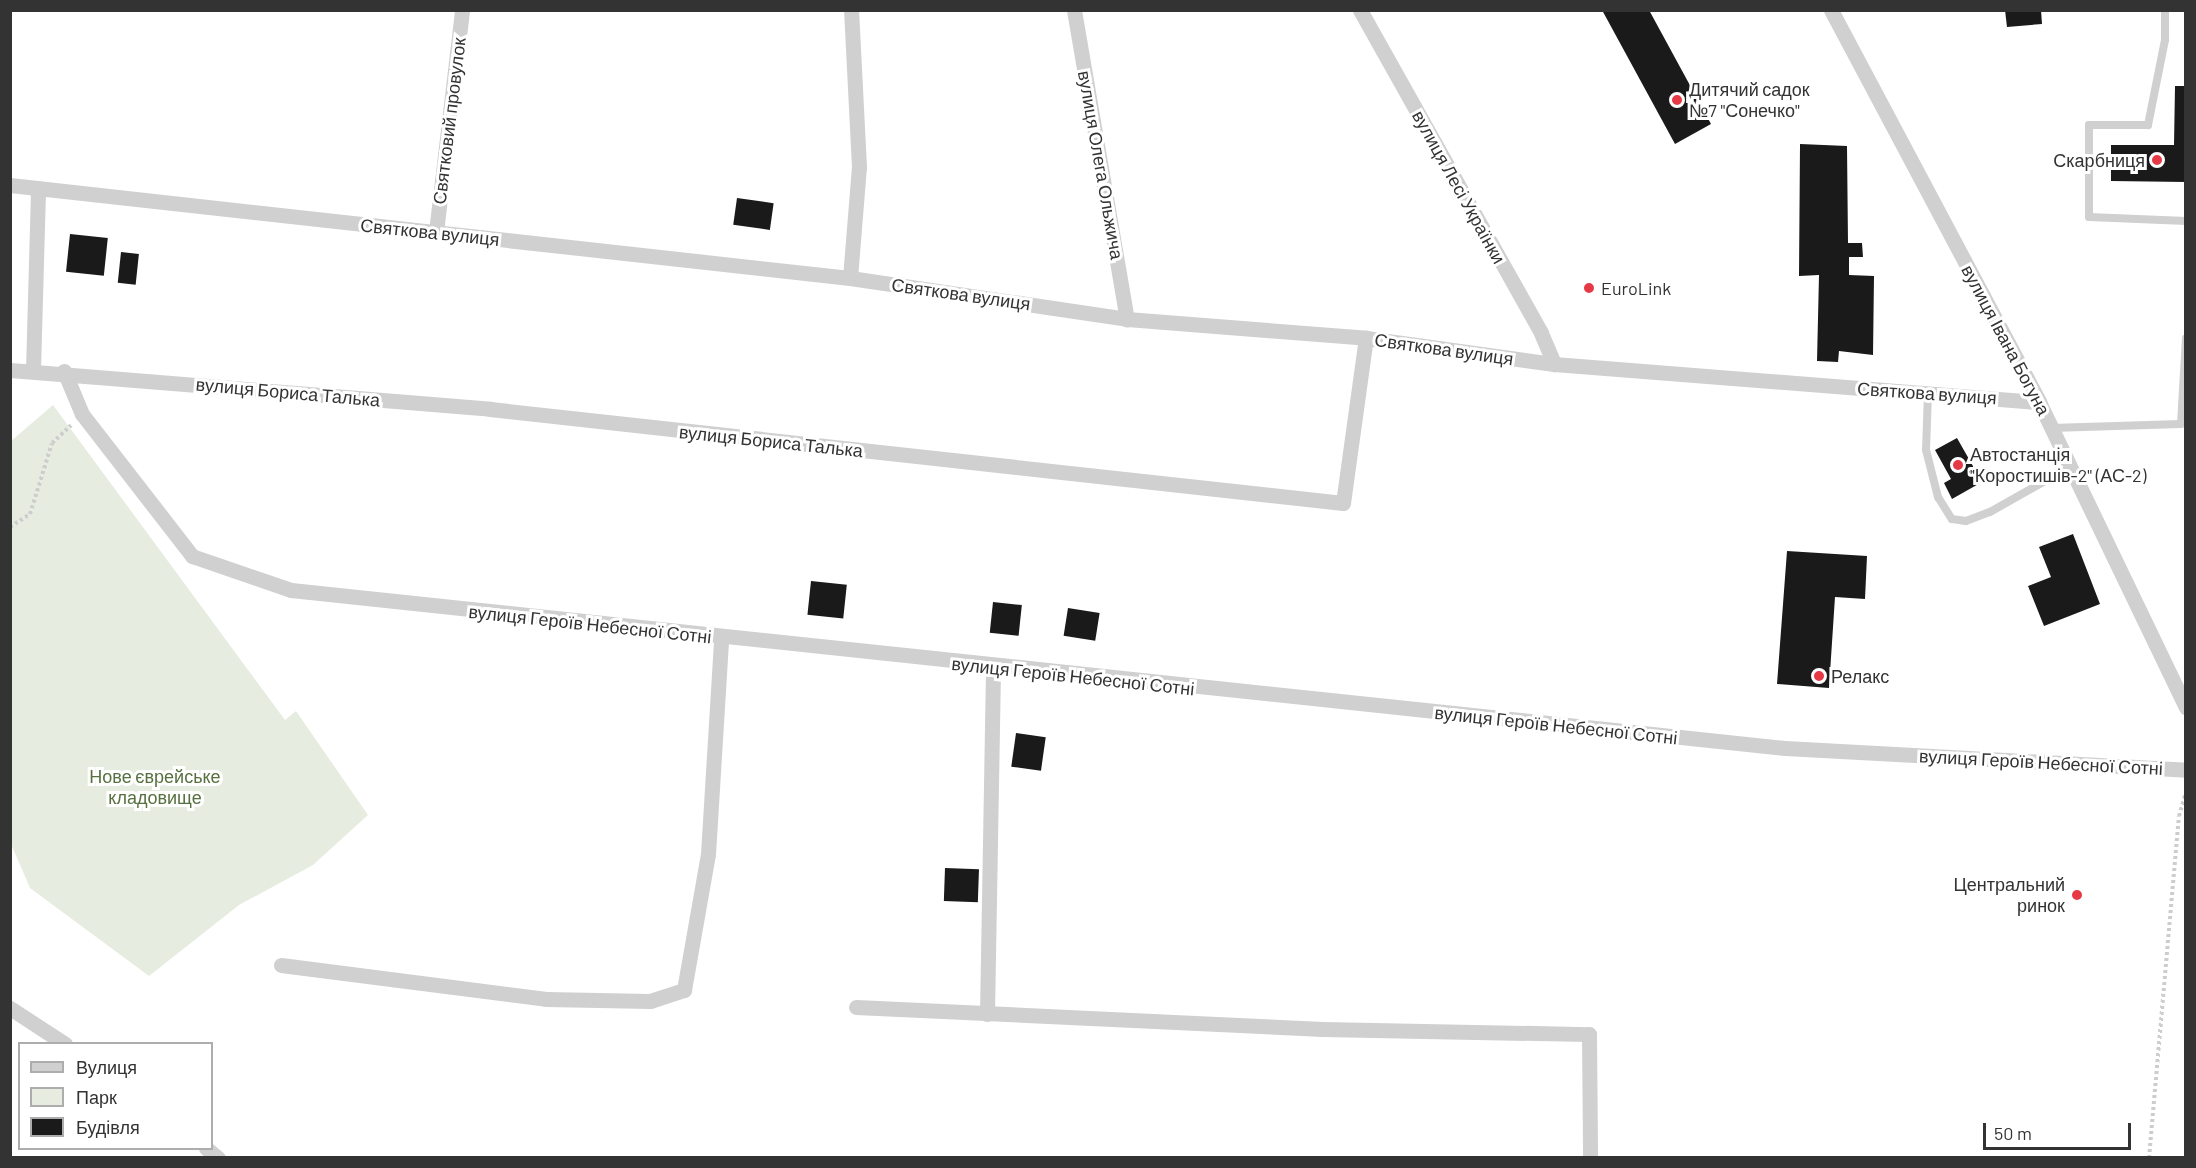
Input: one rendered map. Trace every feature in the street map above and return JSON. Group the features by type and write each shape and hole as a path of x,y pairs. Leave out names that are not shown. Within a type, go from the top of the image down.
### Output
{"street":[{"name":"Святковий провулок","path":"436,232 462,10"},
{"path":"850,278 859,167 851,10"},
{"name":"вулиця Олега Ольжича","path":"1074,10 1128,319"},
{"name":"вулиця Лесі Українки","path":"1360,10 1541,333 1554,364"},
{"name":"вулиця Івана Богуна","path":"1831,10 2039,402 2186,708"},
{"name":"Святкова вулиця","path":"10,185 850,278 1128,319 1366,338 1554,364 2039,402"},
{"path":"33,370 38,188"},
{"name":"вулиця Бориса Талька","path":"10,369 64,371 490,409 1342,503 1366,338"},
{"name":"вулиця Героїв Небесної Сотні","path":"64,371 82,414 192,555 291,590 993,669 1785,748 2186,770"},
{"path":"281,965 546,999 650,1001 684,990 708,854 721,639"},
{"path":"987,1014 993,669"},
{"path":"856,1007 987,1014 1589,1034 1590,1158"},
{"path":"10,1008 62,1042"}],"lane":[{"path":"2165,10 2165,39 2148,125 2089,124 2089,217 2186,221"},
{"path":"2051,428 2181,424 2186,338"},
{"path":"1928,393 1926,450 1938,497 1952,519 1966,522 1990,512 2070,467"}],"path":[{"path":"10,527 30,514 52,443 82,414"},
{"path":"2149,1158 2179,816 2186,791"}],"green space":[{"name":"Нове єврейське кладовище","path":"53,405 285,720 296,711 368,815 313,865 239,905 149,976 30,888 11,844 11,441"}],"building":[{"path":"1602,10 1649,10 1711,124 1675,144"},
{"path":"2005,10 2041,10 2042,24 2007,27"},
{"path":"2175,86 2186,86 2186,182 2111,181 2111,145 2174,145"},
{"path":"1800,144 1847,146 1848,243 1862,243 1863,257 1849,257 1849,275 1874,276 1873,355 1839,351 1838,362 1817,361 1819,275 1799,276"},
{"path":"737,198 774,203 770,230 733,225"},
{"path":"70,234 108,238 104,276 66,272"},
{"path":"121,252 139,254 136,285 118,283"},
{"name":"Автостанція \"Коростишів-2\" (АС-2)","path":"1957,438 1982,482 1952,499 1944,483 1951,479 1935,450"},
{"path":"2073,534 2100,604 2044,626 2028,586 2051,577 2039,547"},
{"path":"1787,551 1867,556 1865,599 1835,597 1829,688 1777,684"},
{"path":"811,581 847,585 843,619 807,615"},
{"path":"993,602 1022,605 1019,636 990,633"},
{"path":"1068,608 1100,613 1095,641 1064,636"},
{"path":"1016,733 1046,737 1041,771 1011,767"},
{"path":"945,868 979,869 978,902 944,901"}],"place":[{"name":"Дитячий садок №7 \"Сонечко\"","path":"1677,100"},
{"name":"Скарбниця","path":"2157,160"},
{"name":"EuroLink","path":"1589,288"},
{"name":"Автостанція \"Коростишів-2\" (АС-2)","path":"1958,465"},
{"name":"Релакс","path":"1819,676"},
{"name":"Центральний ринок","path":"2077,895"}]}
